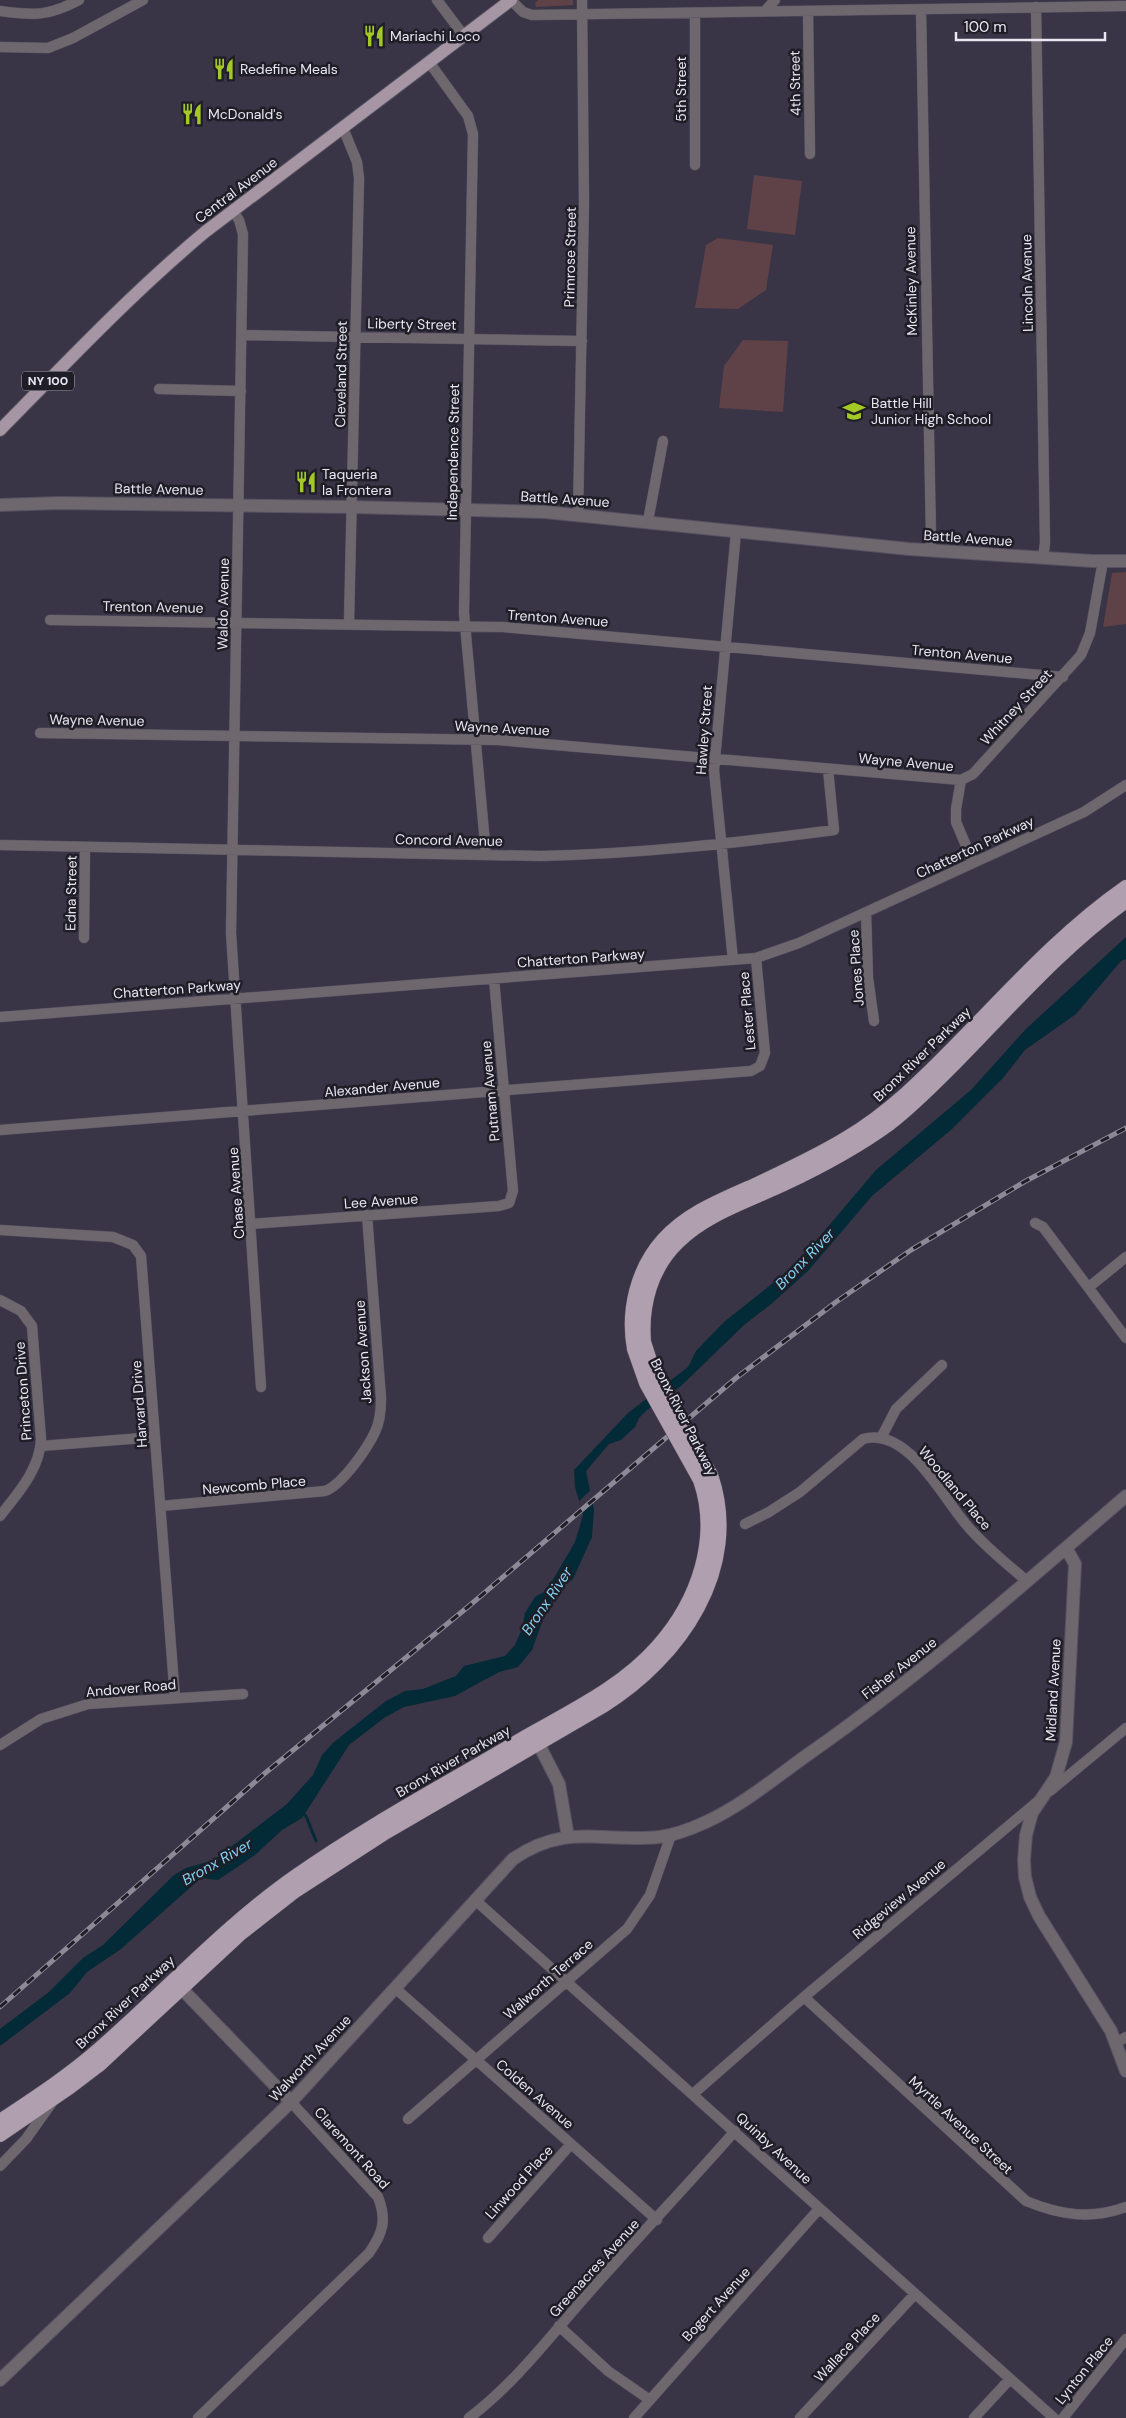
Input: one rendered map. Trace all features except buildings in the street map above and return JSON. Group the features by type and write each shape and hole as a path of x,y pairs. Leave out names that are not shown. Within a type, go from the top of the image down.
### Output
{"highway":[{"name":"Bronx River Parkway","path":"0,2121 83,2063 252,1923 312,1878 382,1834 632,1687 664,1657 686,1629 706,1589 719,1546 719,1510 705,1477 639,1346 632,1315 637,1288 652,1256 668,1234 704,1208 831,1148 889,1109 928,1074 1063,936 1126,887"},
{"name":"Bronx River Parkway","path":"639,1346 644,1312 652,1279 665,1257 682,1237 711,1218 830,1161 890,1123 942,1076 1065,951 1126,901"},
{"name":"Bronx River Parkway","path":"0,2135 56,2097 98,2065 251,1910 308,1867 367,1830 610,1688 644,1661 667,1636 681,1614 702,1566 708,1542 709,1524 705,1477"}],"main road":[{"name":"Central Avenue","path":"0,430 156,273 232,212 511,0"}],"street":[{"path":"0,11 28,15 46,14 62,10 79,0"},
{"path":"0,47 48,48 73,38 143,0"},
{"path":"437,0 464,36"},
{"path":"511,0 528,14 582,15 1126,6"},
{"name":"Primrose Street","path":"578,514 584,175 582,0"},
{"path":"766,12 775,0"},
{"name":"Lincoln Avenue","path":"1036,8 1045,523 1043,558"},
{"name":"McKinley Avenue","path":"921,10 930,551"},
{"name":"4th Street","path":"808,11 810,154"},
{"name":"5th Street","path":"695,13 695,166"},
{"name":"Independence Street","path":"429,62 463,107 471,124 465,626 486,854"},
{"name":"Cleveland Street","path":"343,128 357,162 359,178 349,624"},
{"name":"Waldo Avenue","path":"232,212 238,220 243,234 231,933 236,998"},
{"name":"Liberty Street","path":"242,335 582,341"},
{"path":"159,389 241,391"},
{"path":"648,521 663,441"},
{"name":"Battle Avenue","path":"0,505 58,503 238,505 578,514 930,551 1126,561"},
{"name":"Hawley Street","path":"733,960 720,845 714,760 736,532"},
{"name":"Whitney Street","path":"961,780 973,774 1076,662 1088,641 1103,561"},
{"name":"Trenton Avenue","path":"50,620 465,626 725,646 1063,677"},
{"name":"Wayne Avenue","path":"40,733 476,739 961,780"},
{"name":"Concord Avenue","path":"0,845 594,855 720,845 834,830 828,769"},
{"path":"961,780 956,809 956,822 973,862"},
{"name":"Chatterton Parkway","path":"0,1017 756,958 799,943 1084,812 1126,786"},
{"name":"Edna Street","path":"84,938 86,847"},
{"name":"Jones Place","path":"866,912 868,978 874,1021"},
{"name":"Lester Place","path":"756,958 765,1047 763,1062"},
{"name":"Putnam Avenue","path":"494,979 512,1191 511,1201"},
{"name":"Chase Avenue","path":"236,998 261,1387"},
{"name":"Alexander Avenue","path":"0,1130 741,1072 756,1069 763,1062"},
{"name":"Lee Avenue","path":"252,1224 502,1206 511,1201"},
{"name":"Jackson Avenue","path":"343,1477 375,1432 381,1407 367,1215"},
{"path":"1035,1223 1043,1227 1126,1338"},
{"name":"Harvard Drive","path":"0,1230 113,1237 126,1241 138,1250 142,1262 175,1698"},
{"path":"1089,1287 1126,1257"},
{"name":"Princeton Drive","path":"0,1300 21,1311 32,1326 35,1340 41,1446 36,1463 27,1481 0,1516"},
{"path":"745,1524 769,1512 800,1492 863,1439 882,1438 896,1409 942,1365"},
{"path":"41,1446 155,1437"},
{"name":"Woodland Place","path":"882,1438 900,1446 917,1461 969,1528 1028,1581"},
{"name":"Newcomb Place","path":"161,1506 320,1492 336,1486 343,1477"},
{"name":"Fisher Avenue","path":"671,1835 705,1822 731,1809 847,1727 933,1661 1126,1496"},
{"name":"Midland Avenue","path":"1066,1548 1075,1564 1067,1729 1056,1777 1032,1813 1026,1835 1024,1860 1030,1897 1039,1916 1121,2040 1126,2071"},
{"name":"Andover Road","path":"0,1744 41,1719 78,1706 98,1703 243,1694"},
{"name":"Ridgeview Avenue","path":"693,2094 804,1996 1126,1728"},
{"path":"538,1743 561,1792 568,1837"},
{"name":"Walworth Avenue","path":"0,2380 291,2102 506,1864 538,1845 568,1837 589,1835 651,1837 671,1835"},
{"name":"Walworth Terrace","path":"408,2119 620,1936 640,1914 650,1896 671,1835"},
{"name":"Quinby Avenue","path":"474,1900 735,2131 819,2209 1054,2418"},
{"name":"Claremont Road","path":"177,1984 291,2102 378,2197 382,2208 384,2227 380,2238 370,2253 198,2418"},
{"name":"Colden Avenue","path":"395,1988 657,2220"},
{"name":"Myrtle Avenue Street","path":"804,1996 1026,2201 1053,2212 1084,2216 1106,2213 1126,2207"},
{"path":"0,2166 18,2149 56,2097"},
{"name":"Greenacres Avenue","path":"470,2418 498,2395 526,2366 735,2131"},
{"name":"Linwood Place","path":"488,2238 571,2144"},
{"name":"Bogert Avenue","path":"634,2418 819,2209"},
{"name":"Wallace Place","path":"800,2418 915,2294"},
{"path":"560,2326 608,2371 650,2400"},
{"name":"Lynton Place","path":"1063,2418 1126,2339"},
{"path":"974,2418 1010,2378"}],"shaded area":[{"path":"538,0 573,0 573,5 536,7 535,3"},
{"path":"754,175 802,181 795,235 747,229"},
{"path":"718,238 773,245 766,290 738,309 695,308 706,245"},
{"path":"743,340 788,341 783,412 719,408 724,366"},
{"path":"1126,572 1126,624 1103,627 1112,573"}],"water":[{"name":"Bronx River","path":"1126,937 1126,959 1121,961 1076,1014 1025,1050 1003,1078 952,1129 872,1196 808,1271 744,1325 681,1386 647,1410 639,1418 635,1427 621,1440 609,1444 586,1471 594,1510 592,1537 573,1579 560,1588 548,1606 532,1650 518,1667 499,1672 455,1696 404,1707 384,1718 349,1745 302,1818 282,1830 255,1855 218,1880 201,1878 121,1949 87,1972 70,1993 0,2046 0,2029 49,1992 83,1958 103,1945 174,1875 186,1868 214,1860 287,1804 313,1775 322,1755 334,1742 386,1701 405,1691 423,1689 456,1676 464,1666 505,1656 515,1645 522,1629 525,1613 535,1597 544,1592 554,1578 575,1542 583,1515 575,1487 574,1470 628,1413 688,1367 696,1351 724,1322 782,1276 809,1249 876,1170 971,1090 1026,1029"}],"pier":[{"path":"592,1489 595,1501 582,1513 579,1501"}],"waterway":[{"path":"302,1813 306,1816 316,1841"}],"railway":[{"path":"0,2007 264,1774 469,1606 736,1378 836,1302 911,1250 1024,1182 1126,1128"}],"place":[{"name":"Mariachi Loco","path":"374,36"},
{"name":"Redefine Meals","path":"224,69"},
{"name":"McDonald's","path":"192,114"},
{"name":"Battle Hill Junior High School","path":"854,411"},
{"name":"Taqueria la Frontera","path":"306,482"}]}
